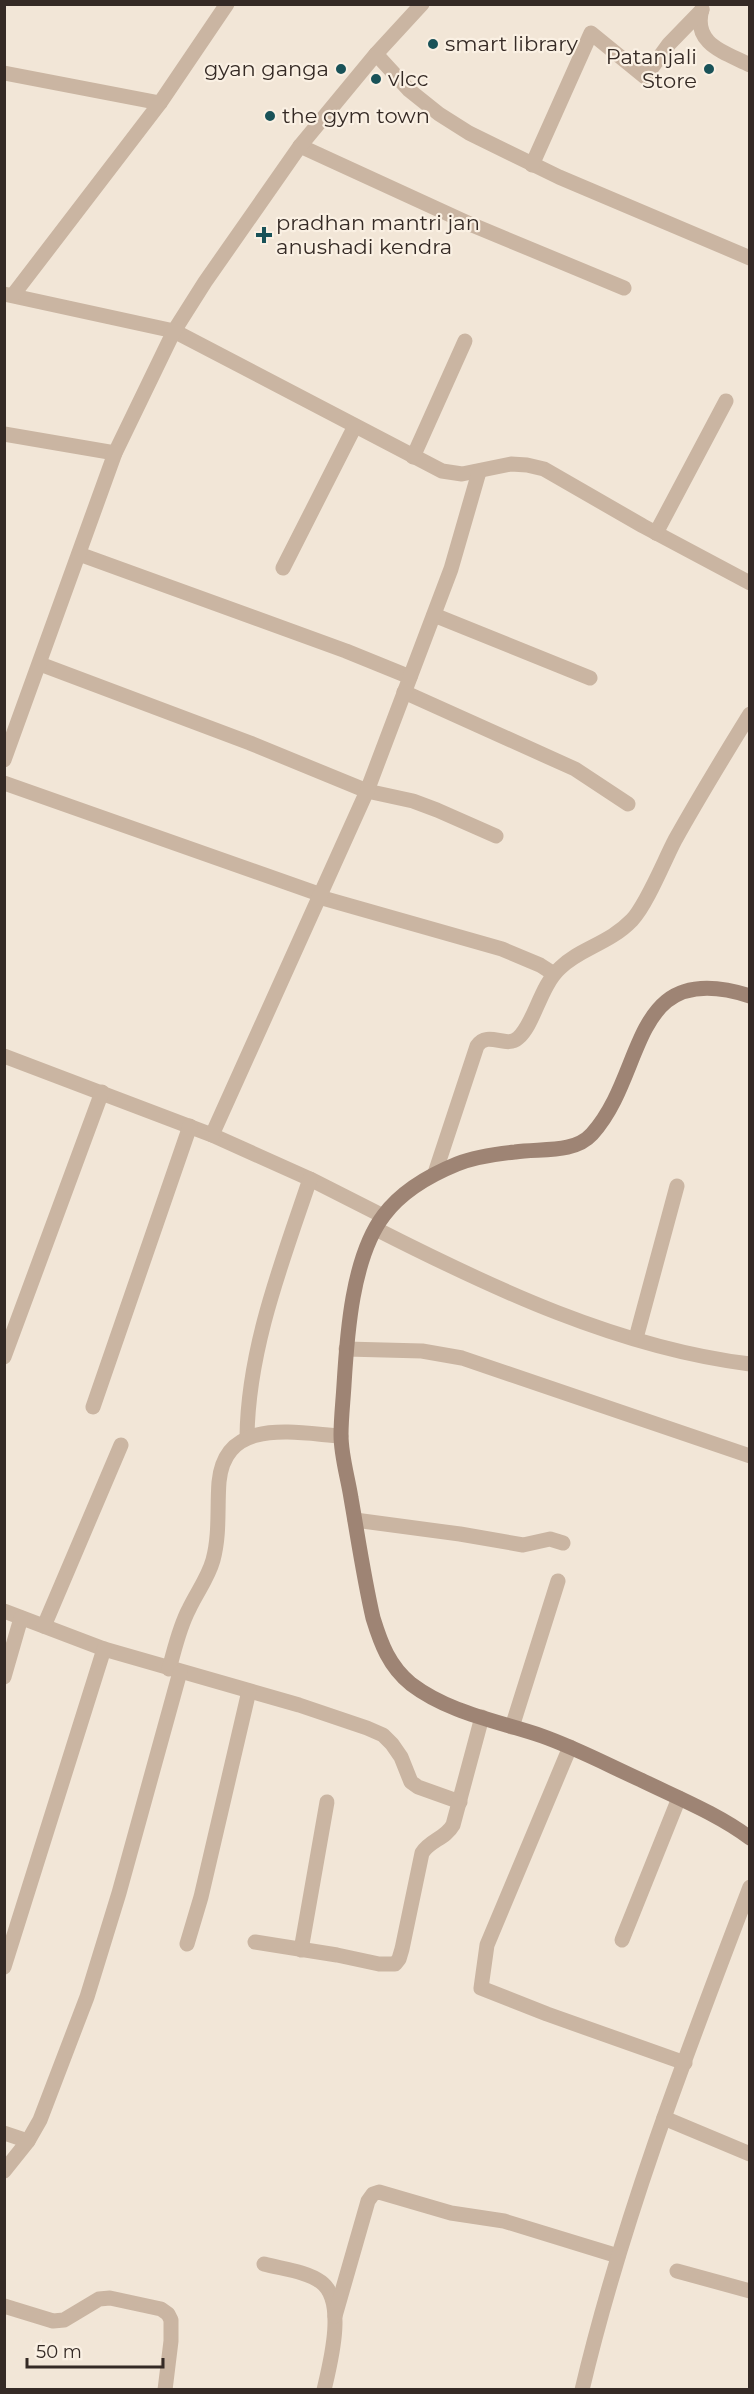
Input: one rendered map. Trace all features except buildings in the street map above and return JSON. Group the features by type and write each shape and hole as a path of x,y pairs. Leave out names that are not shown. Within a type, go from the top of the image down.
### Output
{"street":[{"path":"227,4 159,103 9,295 174,331 442,471 462,474 511,464 527,465 544,470 750,583"},
{"path":"4,760 115,453 174,331 205,282 300,146 376,54 422,4"},
{"path":"532,165 591,33 645,77 669,44 703,7"},
{"path":"703,7 699,31 704,38 750,65"},
{"path":"376,54 409,90 439,114 469,133 532,165 750,258"},
{"path":"4,73 159,103"},
{"path":"300,146 470,224 624,288"},
{"path":"413,457 465,340"},
{"path":"656,533 726,401"},
{"path":"283,568 355,426"},
{"path":"4,434 115,453"},
{"path":"212,1135 367,791 451,569 479,472"},
{"path":"79,554 346,651 407,685 575,769 628,804"},
{"path":"434,615 590,678"},
{"path":"40,664 250,743 367,791 421,804 496,836"},
{"path":"435,1173 480,1041 486,1039 511,1042 517,1039 525,1029 540,996 554,974 561,967 614,936 634,918 675,840 750,714"},
{"path":"4,783 316,893 319,897 502,949 540,965 554,974"},
{"path":"750,996 705,987 682,992 663,1004 654,1013 639,1041 605,1119 590,1136 576,1145 466,1161 435,1173 402,1196 380,1222 363,1258 351,1304 341,1436 373,1618 392,1665 411,1684 435,1699 570,1747 679,1798 750,1838"},
{"path":"4,1056 190,1126 310,1179 470,1277 572,1317 636,1338 694,1354 750,1364"},
{"path":"4,1357 102,1092"},
{"path":"93,1407 190,1126"},
{"path":"247,1437 247,1413 255,1362 275,1288 310,1179"},
{"path":"636,1338 677,1186"},
{"path":"346,1349 422,1351 462,1358 750,1456"},
{"path":"4,2170 28,2141 40,2120 99,1964 174,1671 180,1628 213,1559 217,1541 219,1481 227,1454 236,1443 247,1437 288,1432 341,1436"},
{"path":"44,1626 121,1445"},
{"path":"355,1520 523,1545 550,1539 563,1543"},
{"path":"512,1727 558,1581"},
{"path":"4,1611 104,1649 342,1719 383,1736 401,1757 411,1782 459,1802"},
{"path":"4,1677 21,1618"},
{"path":"4,1967 104,1649"},
{"path":"187,1944 201,1897 249,1691"},
{"path":"255,1942 379,1964 395,1964 402,1949 422,1853 427,1844 449,1832 482,1717"},
{"path":"570,1747 487,1945 481,1989 685,2063"},
{"path":"622,1940 679,1798"},
{"path":"301,1950 327,1802"},
{"path":"582,2390 618,2256 643,2176 750,1887"},
{"path":"664,2118 749,2152"},
{"path":"4,2133 28,2141"},
{"path":"324,2390 334,2336 335,2316 368,2201 373,2194 379,2192 452,2213 504,2221 618,2256"},
{"path":"264,2264 300,2273 323,2283 332,2300 335,2316"},
{"path":"677,2271 750,2291"},
{"path":"4,2306 53,2321 64,2320 99,2299 110,2298 161,2309 168,2314 171,2329 165,2390"}],"place":[{"name":"smart library","path":"433,44"},
{"name":"gyan ganga","path":"341,69"},
{"name":"Patanjali Store","path":"709,69"},
{"name":"vlcc","path":"376,79"},
{"name":"the gym town","path":"270,116"},
{"name":"pradhan mantri jan anushadi kendra","path":"264,235"}]}
